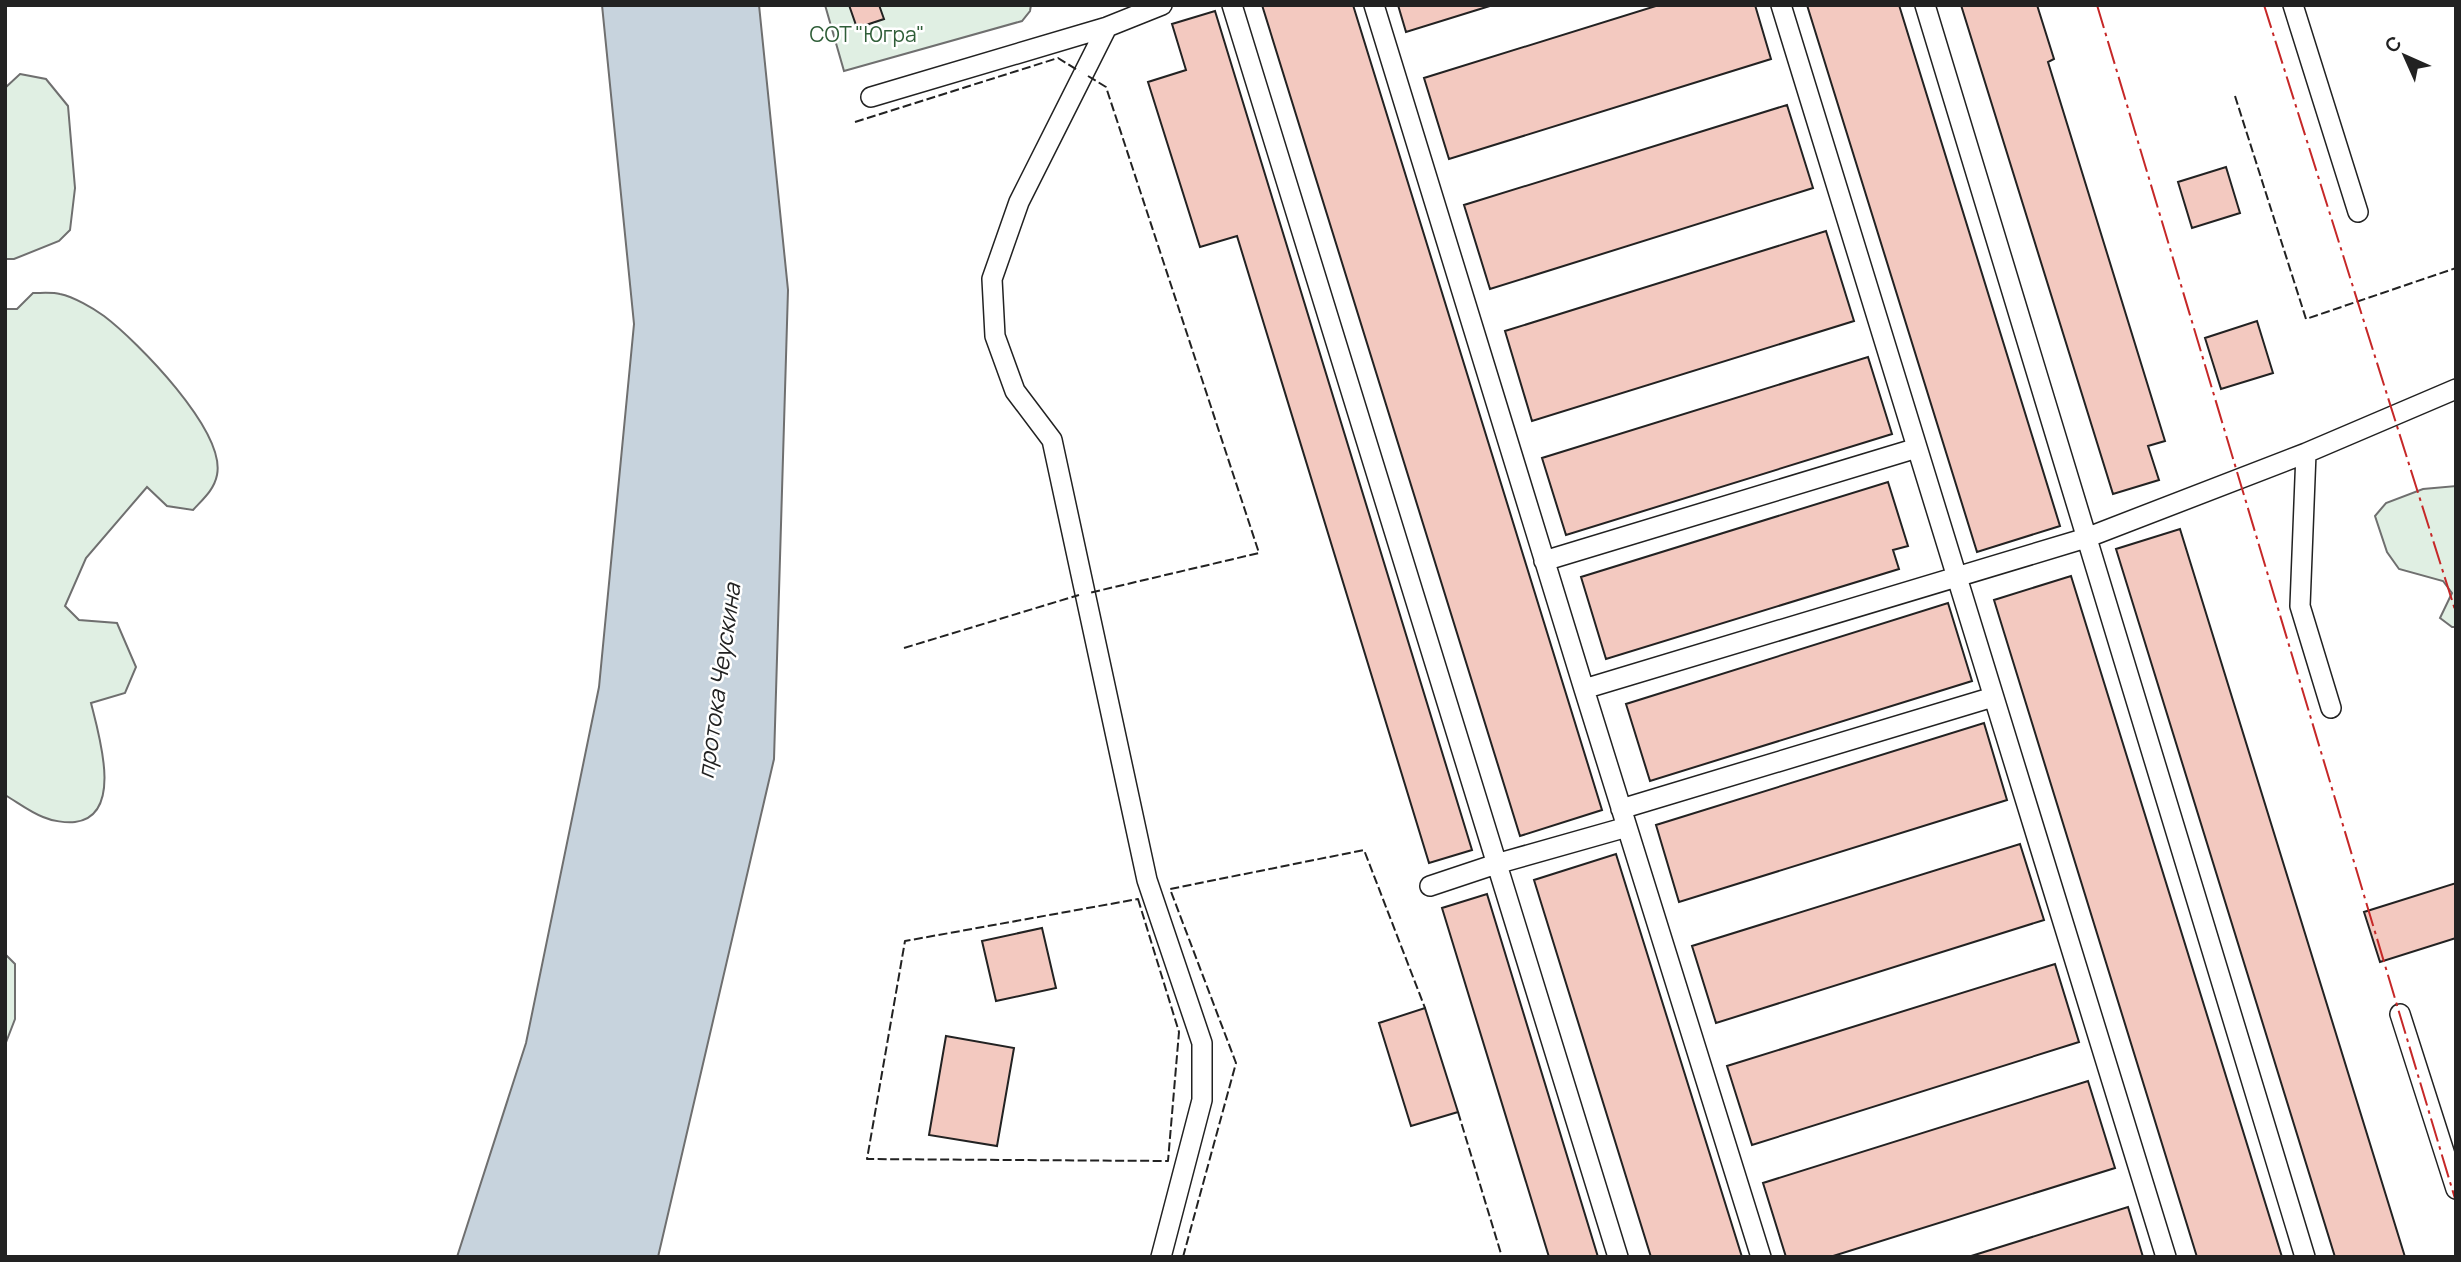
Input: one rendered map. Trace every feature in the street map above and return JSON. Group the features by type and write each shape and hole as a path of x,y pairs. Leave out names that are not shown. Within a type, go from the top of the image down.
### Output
{"lane":[{"path":"870,97 1107,27 1162,5"},
{"path":"1232,5 1618,1257"},
{"path":"1374,5 1761,1257"},
{"path":"1781,5 2166,1257"},
{"path":"1925,5 2305,1257"},
{"path":"2293,5 2358,212"},
{"path":"1107,27 1019,202 992,279 994,325 995,336 1015,391 1052,440 1147,880 1202,1043 1202,1100 1161,1257"},
{"path":"1584,689 2086,538 2306,453 2456,389"},
{"path":"1544,561 1917,448"},
{"path":"2306,453 2301,606 2331,708"},
{"path":"1430,887 1624,818 1993,697"},
{"path":"2400,1014 2456,1189"}],"green space":[{"name":"СОТ \"Югра\"","path":"825,5 1031,5 1022,21 844,71"},
{"path":"20,74 46,79 68,106 75,188 70,230 59,241 14,259 5,259 5,88"},
{"path":"33,293 54,293 71,298 100,313 119,328 176,388 208,435 216,457 216,480 208,494 193,510 167,506 147,487 86,558 65,606 79,620 117,623 136,667 125,693 91,703 102,753 104,790 99,805 90,816 75,822 47,818 5,795 5,309 17,309"},
{"path":"2456,486 2456,627 2452,627 2440,618 2452,593 2443,581 2399,569 2387,552 2375,516 2386,503 2423,489"},
{"path":"5,954 15,964 15,1019 5,1045"}],"water":[{"name":"протока Чеускина","path":"602,5 759,5 788,290 774,759 658,1257 457,1257 526,1043 599,687 634,324"}],"building":[{"path":"849,5 879,5 884,19 857,28"},
{"path":"1262,5 1353,5 1602,810 1520,836"},
{"path":"1398,5 1493,5 1406,32"},
{"path":"1659,5 1755,5 1771,59 1449,159 1424,78"},
{"path":"1807,5 1899,5 2060,526 1977,552"},
{"path":"1961,5 2037,5 2054,59 2048,62 2165,441 2148,446 2159,480 2113,494"},
{"path":"1215,11 1472,850 1429,863 1237,236 1200,247 1148,82 1186,70 1172,24"},
{"path":"1787,105 1813,188 1490,289 1464,205"},
{"path":"2226,167 2240,213 2192,228 2178,182"},
{"path":"1826,231 1854,321 1532,421 1505,331"},
{"path":"2257,321 2273,373 2221,389 2205,338"},
{"path":"1868,357 1892,434 1566,535 1542,458"},
{"path":"1888,482 1908,546 1893,550 1899,569 1606,659 1581,577"},
{"path":"2180,529 2405,1257 2335,1257 2116,549"},
{"path":"2071,576 2282,1257 2197,1257 1994,600"},
{"path":"1948,603 1972,681 1650,781 1626,704"},
{"path":"1984,723 2007,800 1679,902 1656,825"},
{"path":"2020,844 2044,920 1716,1023 1692,946"},
{"path":"1616,854 1742,1257 1651,1257 1534,880"},
{"path":"2456,883 2456,938 2380,962 2364,912"},
{"path":"1487,894 1598,1257 1549,1257 1442,908"},
{"path":"1042,928 1056,988 996,1001 982,941"},
{"path":"2055,964 2079,1042 1752,1145 1727,1066"},
{"path":"1425,1008 1458,1112 1411,1126 1379,1023"},
{"path":"946,1036 1014,1048 997,1146 929,1135"},
{"path":"2088,1081 2115,1168 1830,1257 1786,1257 1763,1183"},
{"path":"2128,1207 2143,1257 1968,1257"}],"fence":[{"path":"855,122 1058,58 1079,71"},
{"path":"1088,76 1106,87 1259,553 1089,593"},
{"path":"2235,96 2306,319 2456,268"},
{"path":"904,648 1079,595"},
{"path":"1183,1257 1236,1063 1170,889 1364,850 1425,1008"},
{"path":"1138,899 1179,1032 1168,1161 867,1159 905,941 1138,899"},
{"path":"1458,1112 1502,1257"}],"power":[{"path":"2097,5 2456,1202"},
{"path":"2264,5 2456,613"}]}
